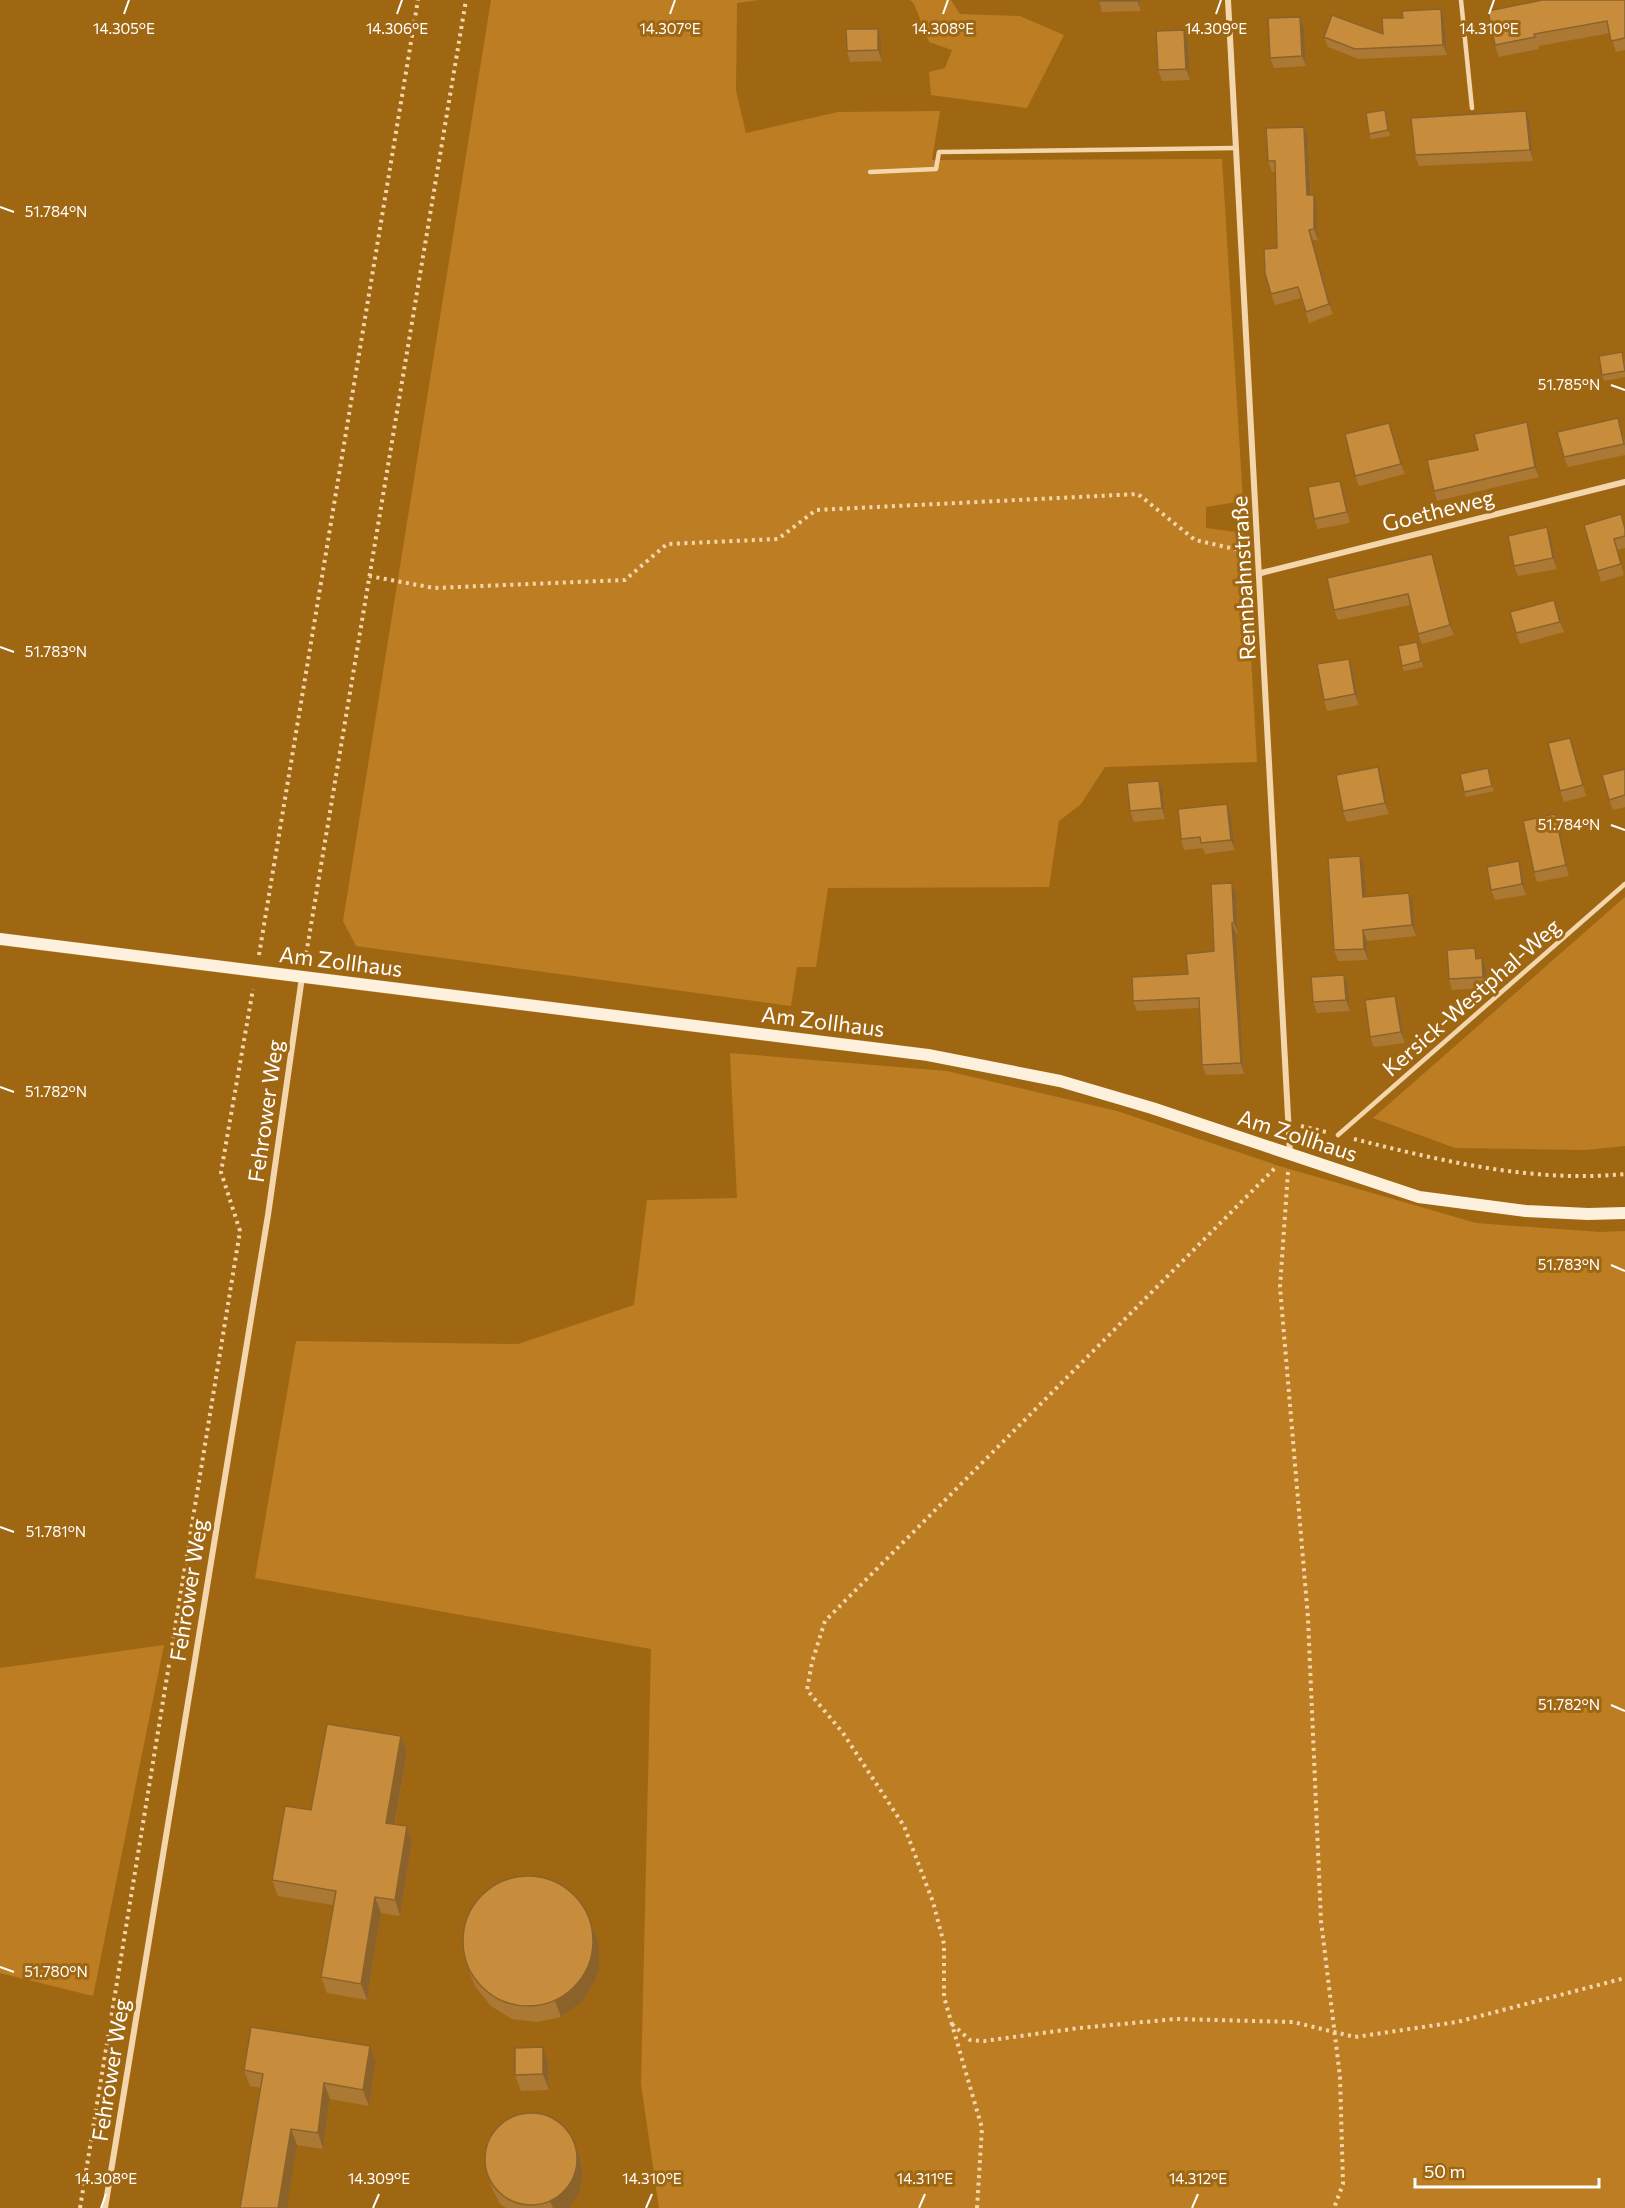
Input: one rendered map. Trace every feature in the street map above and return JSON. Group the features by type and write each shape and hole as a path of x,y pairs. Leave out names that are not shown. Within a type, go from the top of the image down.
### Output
{"street":[{"name":"Rennbahnstraße","path":"1228,0 1261,573 1290,1154"},
{"name":"Goetheweg","path":"1261,573 1625,482"},
{"name":"Am Zollhaus","path":"0,939 928,1055 1060,1081 1419,1197 1526,1211 1625,1213"},
{"name":"Fehrower Weg","path":"105,2208 268,1215 302,977"}],"lane":[{"path":"1461,0 1472,108"},
{"path":"870,172 936,169 939,152 1236,148"},
{"name":"Kersick-Westphal-Weg","path":"1338,1135 1625,884"}],"path":[{"path":"80,2208 240,1231 221,1172 418,0"},
{"path":"302,977 466,0"},
{"path":"369,576 434,588 625,580 667,544 778,539 816,510 1138,494 1195,540 1259,554"},
{"path":"1289,1123 1453,1164 1583,1178 1625,1174"},
{"path":"977,2208 982,2128 944,1996 944,1944 933,1902 904,1826 843,1733 807,1690 812,1662 825,1621 1290,1154"},
{"path":"1290,1154 1280,1287 1308,1618 1321,1921 1340,2077 1343,2184 1334,2208"},
{"path":"952,2023 970,2040 984,2041 1079,2028 1176,2019 1293,2022 1355,2037 1457,2022 1625,1978"}],"shaded area":[{"path":"491,0 759,0 737,3 736,91 746,133 838,112 940,111 932,160 1222,159 1243,501 1206,507 1206,528 1244,533 1257,762 1105,767 1081,804 1059,821 1049,887 828,888 816,967 797,967 791,1006 356,946 343,921"},
{"path":"910,0 951,0 960,14 1020,16 1064,35 1027,108 931,95 929,72 945,68 952,50 929,42 914,4"},
{"path":"1625,897 1625,1146 1586,1150 1455,1148 1373,1118"},
{"path":"730,1053 947,1071 1117,1111 1279,1166 1476,1223 1600,1232 1625,1231 1625,2208 659,2208 641,2084 651,1649 255,1578 296,1341 518,1344 634,1305 647,1200 737,1198"},
{"path":"164,1645 93,1996 0,1973 0,1668"}],"building":[{"path":"1137,0 1137,1 1099,1"},
{"path":"1542,0 1625,0 1625,38 1611,41 1607,21 1534,34 1535,37 1495,45 1488,11"},
{"path":"1441,9 1443,45 1355,49 1324,37 1332,15 1383,34 1382,18 1403,18 1402,11"},
{"path":"1300,17 1302,56 1270,58 1268,18"},
{"path":"846,29 878,29 878,50 847,51"},
{"path":"1184,30 1186,69 1158,70 1156,31"},
{"path":"1385,110 1388,130 1369,134 1366,113"},
{"path":"1526,111 1530,150 1415,155 1411,118"},
{"path":"1304,127 1307,195 1314,195 1314,229 1309,230 1329,304 1306,312 1298,287 1271,294 1265,273 1264,249 1277,248 1275,161 1268,161 1266,128"},
{"path":"1622,352 1625,371 1602,375 1599,356"},
{"path":"1618,418 1624,444 1564,457 1557,432"},
{"path":"1527,422 1535,467 1434,491 1427,460 1478,450 1474,434"},
{"path":"1389,423 1401,464 1355,476 1345,434"},
{"path":"1340,481 1347,512 1314,519 1308,487"},
{"path":"1621,514 1625,536 1614,539 1621,564 1597,571 1584,525"},
{"path":"1547,527 1553,558 1514,566 1508,536"},
{"path":"1432,554 1450,625 1418,634 1408,594 1334,610 1327,578"},
{"path":"1554,600 1560,622 1516,633 1510,612"},
{"path":"1417,642 1421,661 1402,666 1398,646"},
{"path":"1349,659 1355,694 1324,700 1317,664"},
{"path":"1570,738 1583,785 1560,791 1548,743"},
{"path":"1378,767 1385,803 1343,811 1336,775"},
{"path":"1488,768 1492,786 1464,792 1460,774"},
{"path":"1625,769 1625,795 1609,800 1602,775"},
{"path":"1159,781 1162,808 1130,811 1127,783"},
{"path":"1227,804 1231,840 1201,843 1200,837 1181,839 1178,809"},
{"path":"1555,814 1566,865 1534,872 1523,821"},
{"path":"1360,856 1363,897 1409,893 1412,925 1363,930 1364,949 1334,950 1328,858"},
{"path":"1519,861 1522,884 1491,890 1487,867"},
{"path":"1232,883 1234,923 1232,923 1241,1063 1202,1065 1199,998 1133,1001 1132,977 1188,974 1186,954 1214,951 1211,884"},
{"path":"1475,948 1476,959 1482,958 1483,977 1449,979 1447,950"},
{"path":"1344,975 1346,1000 1313,1002 1311,977"},
{"path":"1395,996 1401,1032 1370,1037 1365,1000"},
{"path":"327,1724 401,1736 386,1823 407,1826 395,1900 375,1897 361,1984 321,1977 336,1891 272,1880 285,1806 311,1810"},
{"path":"528,1876 553,1881 574,1895 588,1916 593,1941 588,1966 574,1987 553,2001 528,2006 503,2001 482,1987 468,1966 463,1941 468,1916 482,1895 503,1881"},
{"path":"251,2027 370,2046 363,2090 324,2083 318,2133 291,2129 278,2208 240,2208 263,2074 244,2070"},
{"path":"543,2047 543,2074 515,2075 515,2048"},
{"path":"531,2113 548,2117 563,2127 573,2142 577,2159 573,2176 563,2191 548,2201 531,2205 514,2201 499,2191 489,2176 485,2159 489,2142 499,2127 514,2117"}]}
